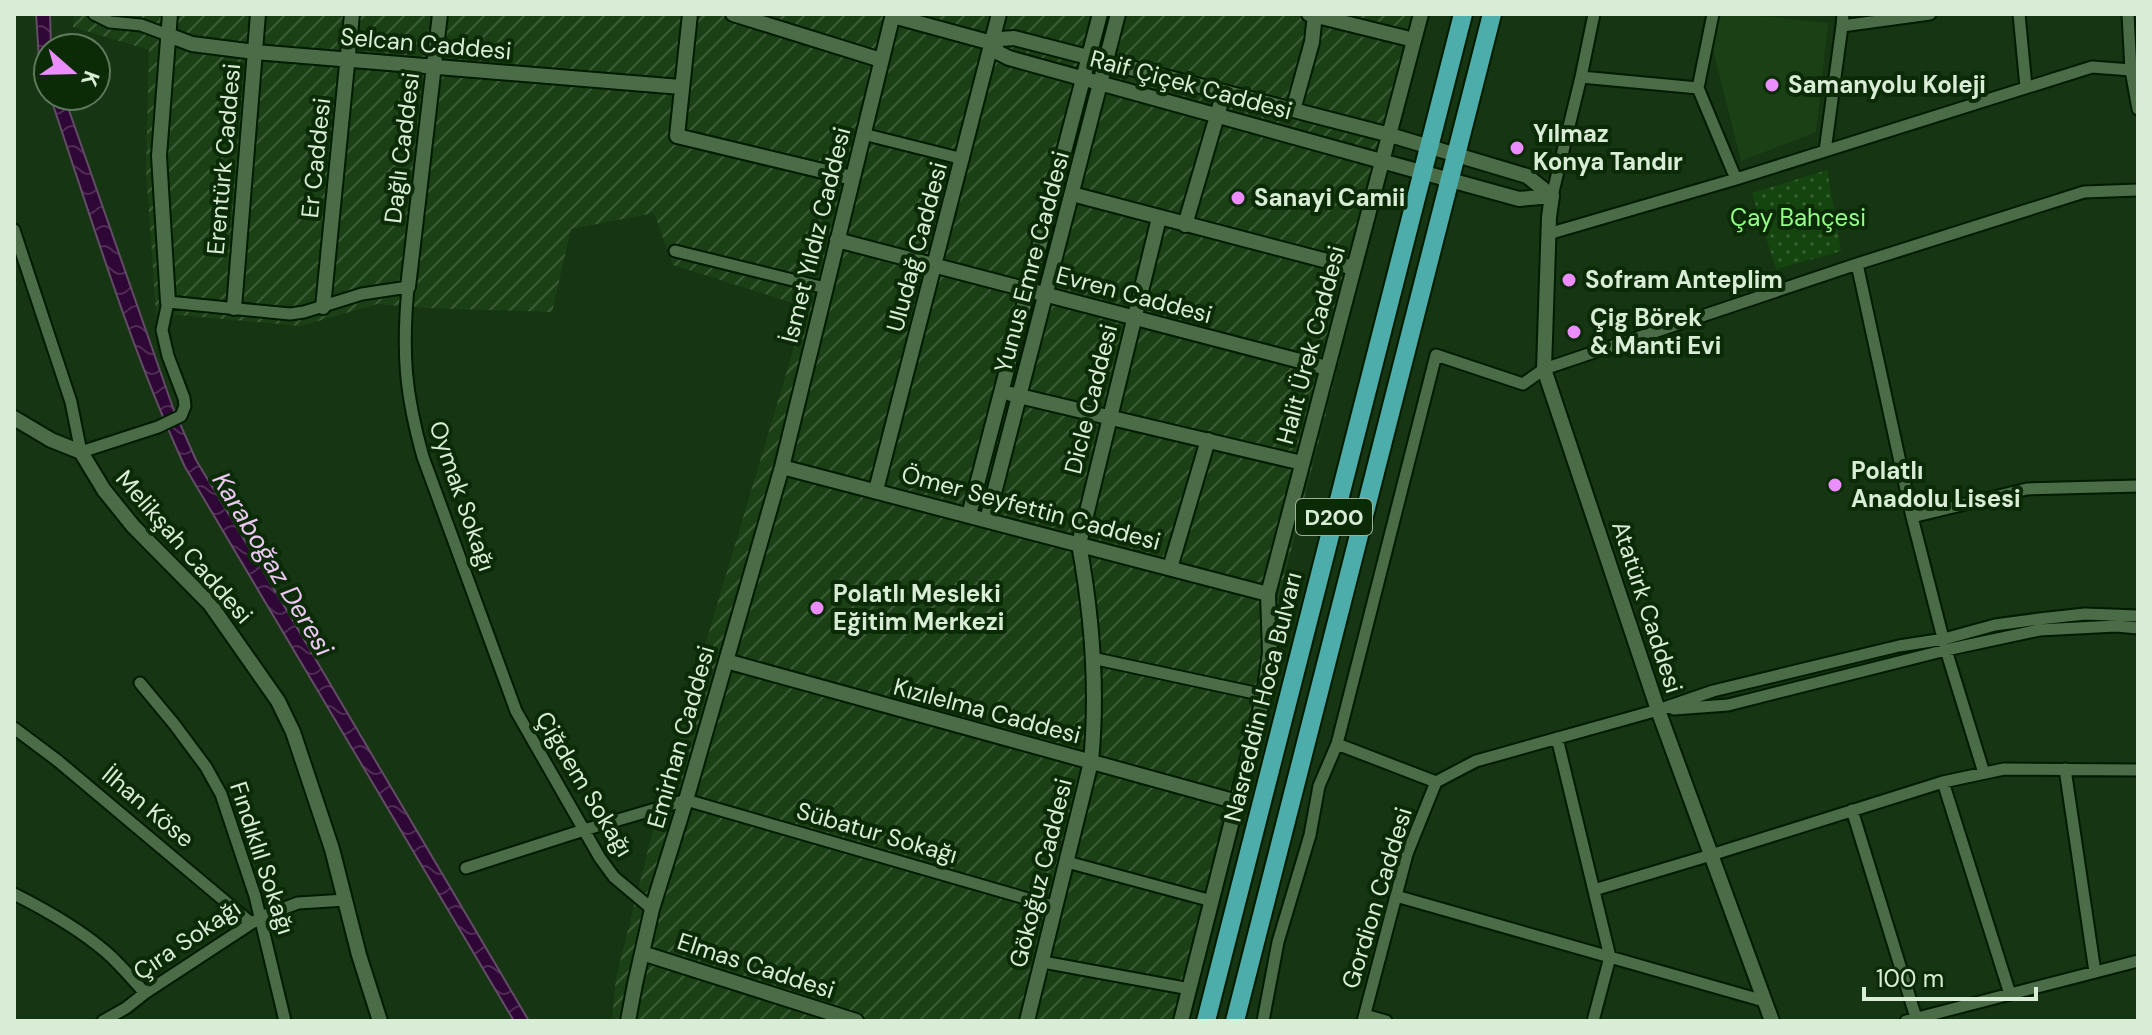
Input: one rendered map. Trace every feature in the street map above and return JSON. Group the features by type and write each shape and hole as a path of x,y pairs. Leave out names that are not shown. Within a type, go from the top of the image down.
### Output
{"highway":[{"name":"Nasreddin Hoca Bulvarı","path":"1206,1021 1463,14"},
{"name":"D200","path":"1235,1021 1492,14"}],"street":[{"path":"94,14 110,22 141,25 168,35"},
{"path":"14,418 51,440 81,452 158,427 181,416 185,406 162,330 168,302 159,156 170,14"},
{"name":"Erentürk Caddesi","path":"234,308 258,14"},
{"name":"Er Caddesi","path":"323,307 352,14"},
{"name":"Dağlı Caddesi","path":"408,287 440,14"},
{"path":"690,14 677,136 852,178"},
{"path":"733,14 881,60"},
{"name":"Uludağ Caddesi","path":"876,490 999,14"},
{"name":"Yunus Emre Caddesi","path":"969,515 1100,14"},
{"name":"Yunus Emre Caddesi","path":"987,520 1118,14"},
{"name":"Halit Ürek Caddesi","path":"1181,1021 1264,695 1270,653 1268,594 1421,14"},
{"path":"1552,196 1594,14"},
{"path":"1713,14 1698,88 1736,179"},
{"path":"1825,151 1842,20 1930,14"},
{"path":"2019,14 2026,87"},
{"path":"2128,14 2131,70 2138,109"},
{"name":"İsmet Yıldız Caddesi","path":"782,467 893,15"},
{"name":"Raif Çiçek Caddesi","path":"893,15 992,43 999,53 1009,58 1519,199 1552,196"},
{"path":"1293,110 1312,42 1313,15 1414,40"},
{"name":"Selcan Caddesi","path":"168,35 192,44 255,52 681,87"},
{"name":"Raif Çiçek Caddesi","path":"992,43 1014,38 1390,135 1527,176 1552,196"},
{"path":"1548,234 1736,179 2092,67 2131,70"},
{"path":"1581,77 1698,88"},
{"path":"1185,225 1224,92"},
{"path":"863,134 963,159"},
{"path":"1263,1021 1278,942 1310,835 1319,786 1337,744 1436,355 1523,384 1544,369 2084,192 2138,190"},
{"path":"1072,194 1354,268"},
{"name":"Atatürk Caddesi","path":"1552,196 1544,369 1658,710 1772,1021"},
{"name":"Dicle Caddesi","path":"1079,544 1159,218"},
{"name":"Melikşah Caddesi","path":"14,230 71,402 81,452 104,490 133,526 210,604 286,716 301,753 380,1021"},
{"name":"Evren Caddesi","path":"837,240 1327,368"},
{"path":"675,251 825,288"},
{"path":"1857,264 1912,517 1945,644 1984,773"},
{"path":"168,302 290,314 362,294 408,287"},
{"name":"Oymak Sokağı","path":"408,287 404,353 413,421 516,711"},
{"path":"1003,392 1302,463"},
{"path":"1170,568 1208,440"},
{"name":"Ömer Seyfettin Caddesi","path":"782,467 1268,594"},
{"name":"Emirhan Caddesi","path":"628,1021 652,909 782,467"},
{"path":"1912,517 2027,489 2138,486"},
{"name":"Gökoğuz Caddesi","path":"1027,1021 1091,762 1094,718 1092,658 1087,589 1079,544"},
{"path":"1945,644 1995,625 2085,614 2138,616"},
{"path":"1945,644 2039,630 2116,626 2138,628"},
{"name":"Gordion Caddesi","path":"1364,1018 1407,854 1436,782 1476,761 1658,710 1728,705 1945,644"},
{"path":"1092,658 1264,695"},
{"name":"Kızılelma Caddesi","path":"726,661 1237,802"},
{"name":"Fındıklıl Sokağı","path":"140,683 215,781 226,805 285,1021"},
{"name":"Çiğdem Sokağı","path":"516,711 614,877 652,909"},
{"name":"İlhan Köse","path":"14,729 256,920"},
{"path":"1557,738 1610,957 1593,1021"},
{"path":"1337,744 1436,782"},
{"path":"1594,890 1943,782 2004,769 2138,770"},
{"path":"2065,769 2095,972"},
{"path":"1943,782 2010,994"},
{"path":"466,868 686,800"},
{"name":"Sübatur Sokağı","path":"686,800 1056,907"},
{"path":"1852,810 1913,1020 2138,961"},
{"path":"1067,862 1212,901"},
{"path":"14,894 90,939 118,963 145,993"},
{"path":"1396,896 1764,1001"},
{"name":"Çıra Sokağı","path":"103,1021 256,920 298,903 346,900"},
{"name":"Elmas Caddesi","path":"642,953 856,1021"},
{"path":"1043,962 1190,989"},
{"path":"126,1008 127,1021"},
{"path":"1364,1018 1386,1021"}],"shaded area":[{"path":"74,14 1427,14 1172,1021 612,1021 616,978 669,766 806,307 673,265 654,213 571,229 552,312 377,304 301,326 156,313 146,169 149,50 112,39 112,32 90,32 73,27"},
{"name":"Samanyolu Koleji","path":"1722,14 1828,23 1816,132 1741,161 1710,38"}],"green space":[{"name":"Çay Bahçesi","path":"1827,170 1841,251 1776,269 1752,193"}],"water":[{"path":"36,14 50,14 51,32 37,32"},
{"path":"55,112 70,112 173,408 196,460 529,1021 514,1021 185,467 129,330"}],"place":[{"name":"Samanyolu Koleji","path":"1772,85"},
{"name":"Yılmaz Konya Tandır","path":"1517,148"},
{"name":"Sanayi Camii","path":"1238,198"},
{"name":"Sofram Anteplim","path":"1569,280"},
{"name":"Çig Börek & Manti Evi","path":"1574,332"},
{"name":"Polatlı Anadolu Lisesi","path":"1835,485"},
{"name":"Polatlı Mesleki Eğitim Merkezi","path":"817,608"}],"water label":[{"name":"Karaboğaz Deresi","path":"273,564"}]}
